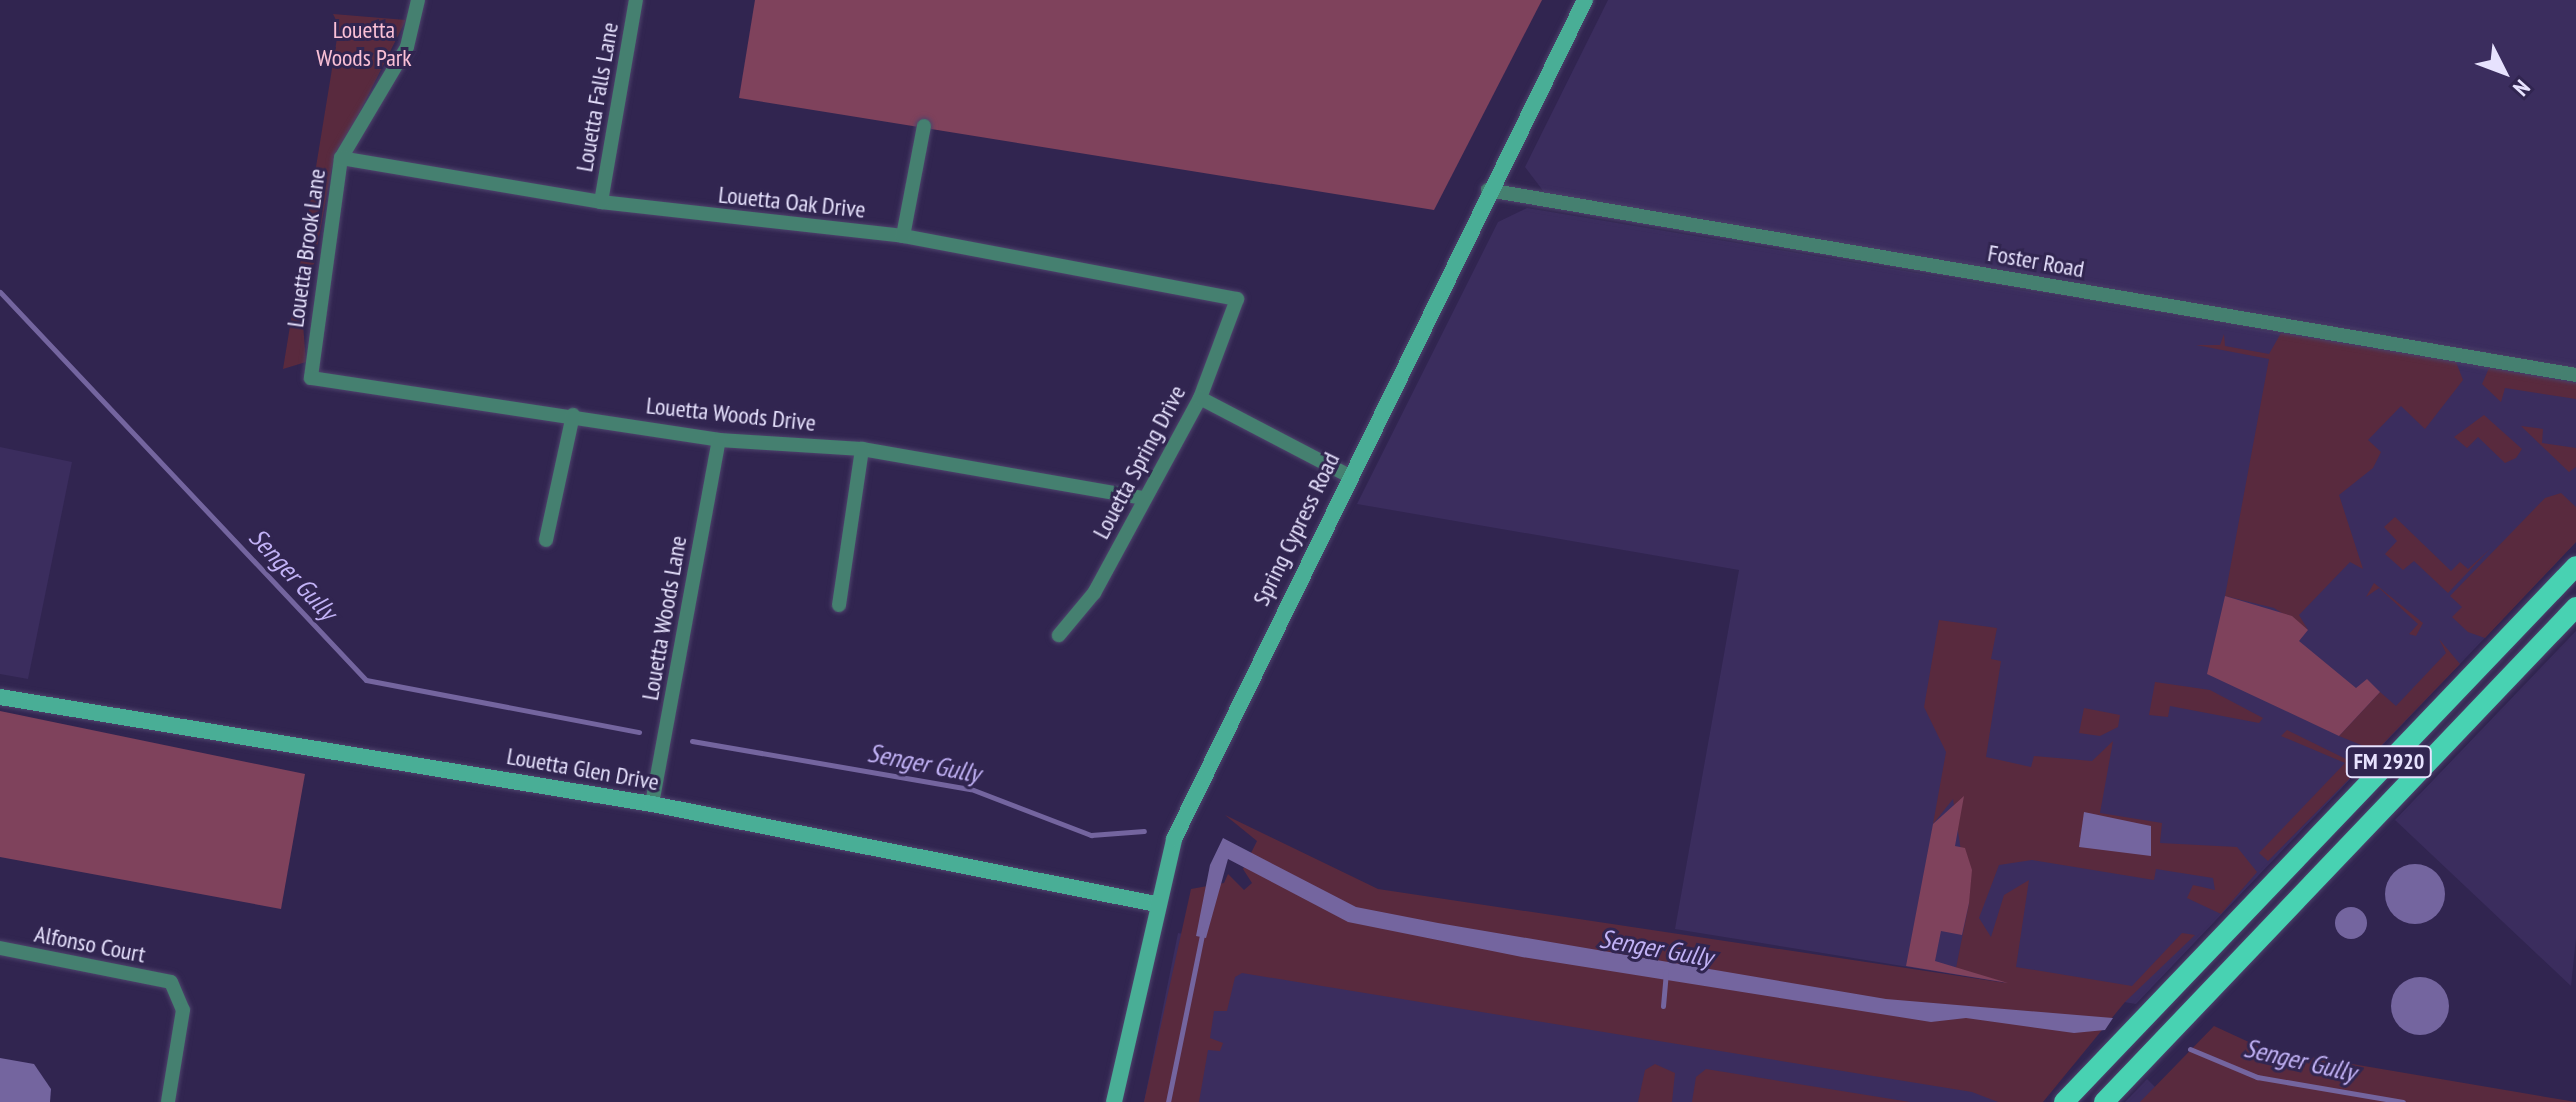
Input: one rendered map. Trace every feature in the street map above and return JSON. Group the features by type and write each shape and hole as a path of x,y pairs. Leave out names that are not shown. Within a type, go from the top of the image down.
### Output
{"main road":[{"name":"Spring Cypress Road","path":"1114,1102 1156,904 1174,839 1488,190 1585,0"},
{"name":"FM 2920","path":"2064,1102 2576,566"},
{"name":"FM 2920","path":"2104,1102 2576,607"},
{"name":"Louetta Glen Drive","path":"0,697 652,804 1156,904"}],"street":[{"name":"Louetta Brook Lane","path":"311,378 341,158 407,47 418,0"},
{"name":"Louetta Falls Lane","path":"601,202 636,0"},
{"path":"903,236 924,126"},
{"name":"Louetta Oak Drive","path":"341,158 601,202 903,236 1237,299"},
{"name":"Foster Road","path":"1488,190 2576,375"},
{"name":"Louetta Spring Drive","path":"1059,635 1094,593 1200,398 1237,299"},
{"name":"Louetta Woods Drive","path":"311,378 573,415 719,440 862,449 1144,498"},
{"path":"1200,398 1349,476"},
{"path":"546,540 573,415"},
{"name":"Louetta Woods Lane","path":"652,804 719,440"},
{"path":"839,605 862,449"},
{"name":"Alfonso Court","path":"0,948 171,982 183,1010 168,1102"}],"shaded area":[{"path":"755,0 1542,0 1434,210 739,98"},
{"path":"1608,0 2576,0 2576,366 1544,192 1525,167"},
{"path":"1527,208 2576,383 2576,542 2136,1004 1675,929 1739,570 1357,504 1498,222"},
{"path":"0,447 72,462 28,679 0,674"},
{"path":"2225,596 2292,616 2308,630 2299,641 2356,688 2367,679 2380,692 2339,736 2207,674"},
{"path":"2576,631 2576,938 2571,986 2395,820"},
{"path":"0,711 305,774 281,909 0,857"},
{"path":"1964,796 1955,846 1965,848 1972,870 1969,903 1962,935 1941,931 1935,961 2008,983 1906,966 1933,824"},
{"path":"2084,812 2151,826 2151,856 2079,847"},
{"path":"1223,838 1356,907 1886,999 2113,1018 2105,1030 2074,1033 1966,1018 1931,1022 1522,957 1348,922 1228,859 1206,938 1196,936 1210,865"},
{"path":"2415,864 2436,873 2445,894 2436,915 2415,924 2394,915 2385,894 2394,873"},
{"path":"2351,907 2362,912 2367,923 2362,934 2351,939 2340,934 2335,923 2340,912"},
{"path":"1178,933 2043,1102 1144,1102"},
{"path":"2420,977 2441,985 2449,1006 2441,1027 2420,1035 2399,1027 2391,1006 2399,985"},
{"path":"0,1058 34,1064 51,1089 50,1102 0,1102"},
{"path":"2147,1079 2170,1102 2125,1102"}],"green space":[{"name":"Louetta Woods Park","path":"333,14 406,20 332,167 303,324 306,362 283,369 339,26"},
{"path":"2281,333 2456,362 2463,380 2425,429 2401,406 2368,440 2381,452 2373,468 2339,495 2363,569 2350,562 2299,615 2308,630 2274,608 2225,596 2269,359 2196,345 2220,345 2224,334 2225,346 2269,354"},
{"path":"2489,368 2576,383 2576,399 2505,388 2501,402 2482,384"},
{"path":"2484,415 2522,449 2516,458 2505,463 2478,437 2467,448 2454,437"},
{"path":"2521,426 2543,429 2542,443 2576,448 2576,467 2569,472"},
{"path":"2561,493 2576,507 2576,542 2485,638 2468,632 2452,617 2462,607 2450,596 2545,498"},
{"path":"2395,517 2451,571 2460,562 2468,569 2490,549 2448,593 2414,561 2403,570 2385,554 2397,541 2384,527"},
{"path":"2374,583 2423,623 2416,636 2409,634 2418,624 2379,588 2366,597"},
{"path":"1939,620 1997,628 1991,659 2001,661 1986,757 2031,767 2034,756 2092,761 2113,741 2100,813 2162,823 2160,843 2237,847 2257,872 2221,914 2187,898 2193,885 2215,890 2213,878 2156,869 2154,880 2032,860 1999,865 1979,918 1991,937 2004,895 2029,880 2016,967 2132,986 2182,933 2195,935 2125,1002 2043,1102 1998,1102 1972,1092 1242,973 1235,977 1227,1011 1214,1011 1210,1038 1223,1043 1220,1051 1208,1050 1199,1102 1144,1102 1191,889 1224,883 1228,874 1244,890 1252,883 1243,869 1257,841 1225,815 1378,889 2006,983 1956,968 1969,903 1953,799 1933,824 1946,752 1924,707"},
{"path":"2439,639 2460,664 2376,751 2339,736 2380,692 2396,706 2446,653"},
{"path":"2155,682 2210,690 2263,718 2259,723 2170,706 2168,717 2149,715"},
{"path":"2084,708 2120,715 2118,727 2100,736 2079,733"},
{"path":"2287,730 2352,762 2354,774 2268,861 2259,853 2345,763 2281,736"},
{"path":"2214,1026 2264,1049 2576,1102 2140,1102"},
{"path":"1655,1064 1675,1073 1672,1102 1638,1102 1645,1070"},
{"path":"1706,1069 1910,1102 1692,1102 1696,1077"}],"waterway":[{"name":"Senger Gully","path":"0,292 366,680 639,732"},
{"name":"Senger Gully","path":"692,741 971,789 1091,835 1144,831"},
{"path":"1168,1102 1203,930"},
{"path":"1663,1006 1666,971"},
{"name":"Senger Gully","path":"2190,1049 2257,1077 2403,1102"}]}
